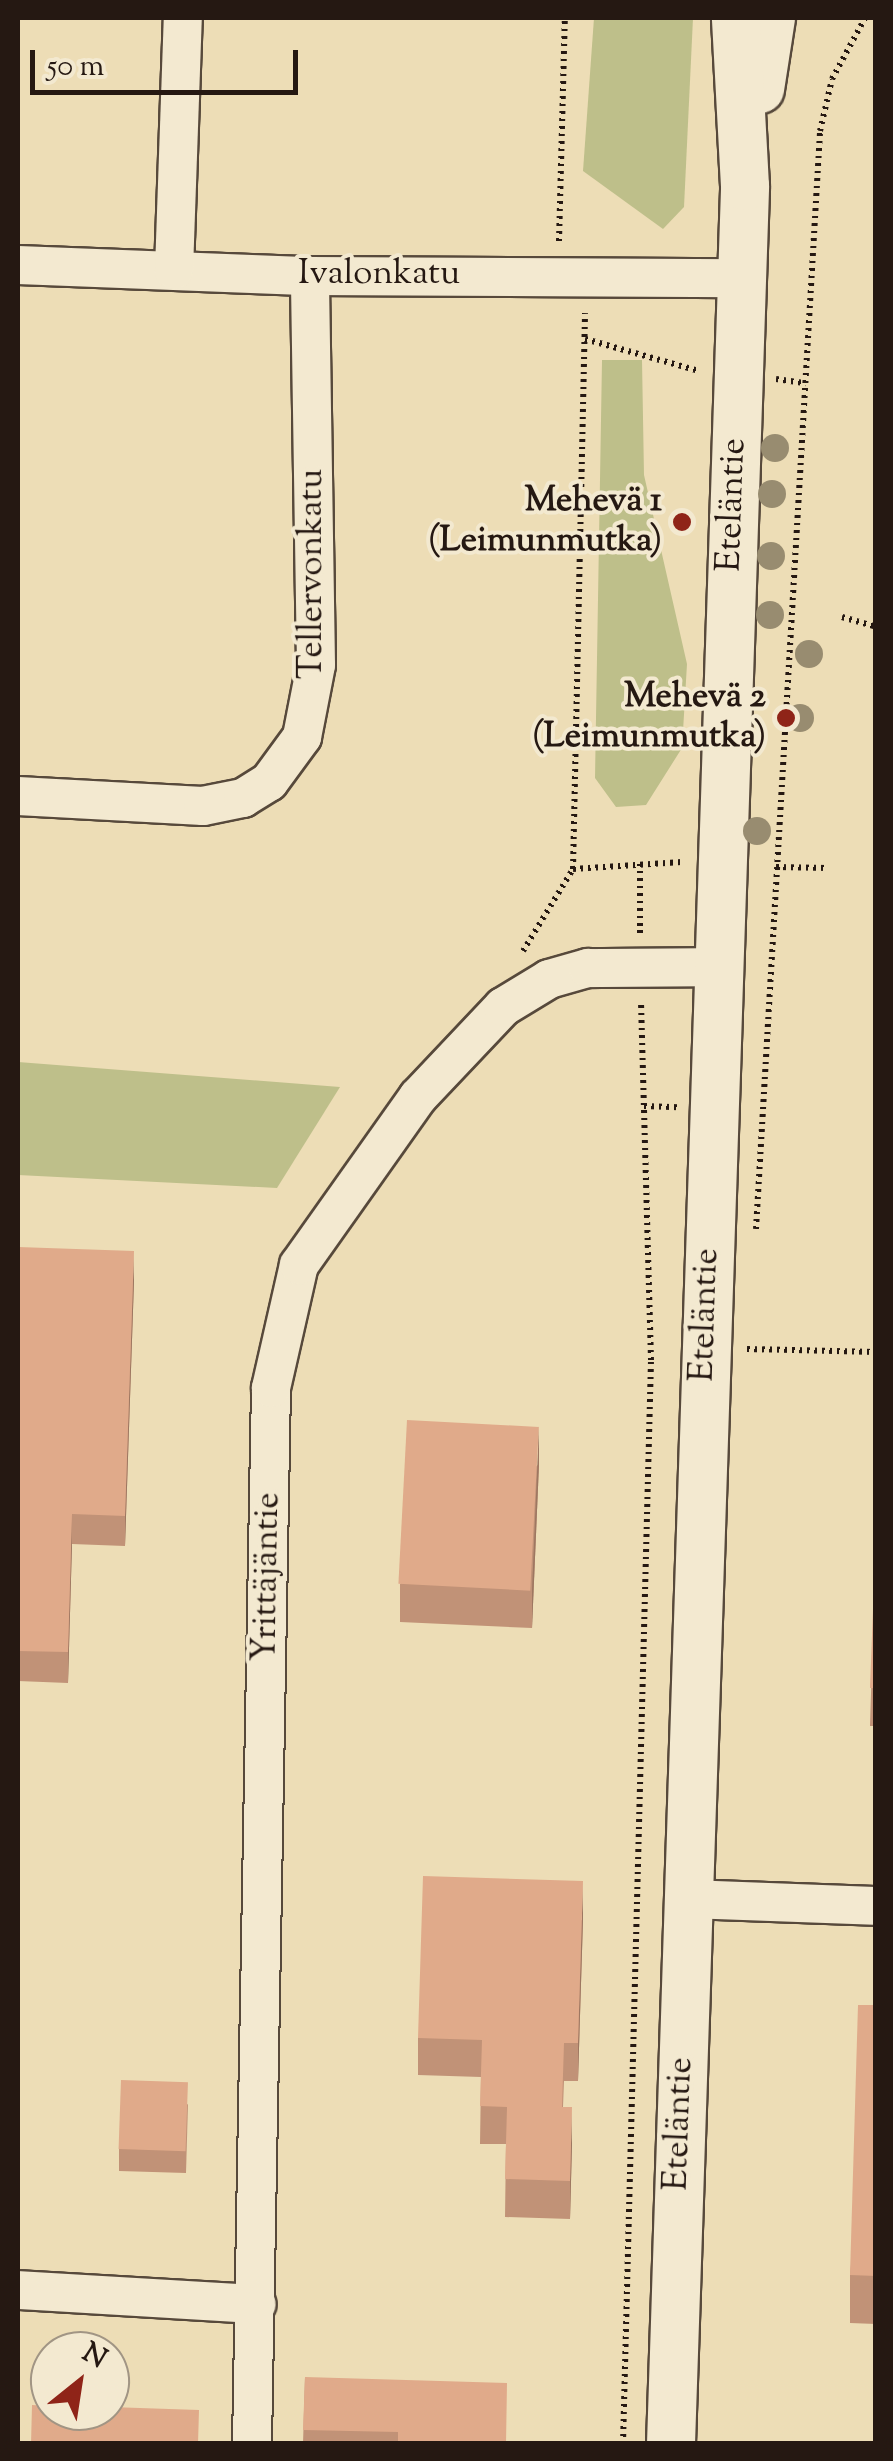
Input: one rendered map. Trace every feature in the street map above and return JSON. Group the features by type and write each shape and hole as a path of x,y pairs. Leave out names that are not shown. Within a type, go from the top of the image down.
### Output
{"street":[{"path":"174,270 184,18"},
{"name":"Eteläntie","path":"670,2444 662,1968 687,1899 745,186 736,18"},
{"name":"Eteläntie","path":"745,186 771,18"},
{"name":"Ivalonkatu","path":"18,265 310,276 741,278"},
{"name":"Tellervonkatu","path":"18,796 203,806 243,798 270,782 302,737 316,665 310,276"},
{"name":"Yrittäjäntie","path":"252,2444 258,2304 271,1388 284,1316 299,1265 326,1220 418,1097 503,1007 549,978 640,965 716,967"},
{"path":"687,1899 876,1906"},
{"path":"18,2290 258,2304"}],"path":[{"path":"564,18 572,276 573,869 640,864 662,1968 623,2444"},
{"path":"754,1244 820,130 832,79 865,18"},
{"path":"842,618 876,627"},
{"path":"776,868 828,868"},
{"path":"747,1370 748,1334"},
{"path":"748,1350 876,1352"}],"green space":[{"path":"594,18 693,18 684,207 663,229 583,171"},
{"path":"602,360 642,360 644,475 687,664 682,748 646,805 616,807 595,778"},
{"path":"18,1062 340,1087 277,1188 18,1175"}],"building":[{"path":"18,1247 134,1251 125,1516 72,1514 68,1652 18,1651"},
{"path":"407,1420 539,1427 530,1591 398,1584"},
{"path":"876,1530 876,1688 870,1688"},
{"path":"423,1876 583,1881 578,2043 564,2043 562,2107 572,2107 570,2181 505,2179 507,2107 480,2106 482,2040 418,2038"},
{"path":"858,2005 876,2005 876,2276 850,2275"},
{"path":"121,2080 188,2082 186,2151 119,2149"},
{"path":"305,2377 507,2383 506,2444 398,2444 398,2432 303,2430"},
{"path":"130,2408 199,2410 198,2444 31,2444 31,2431 130,2431"}],"place":[{"name":"Mehevä 1 (Leimunmutka)","path":"682,522"},
{"name":"Mehevä 2 (Leimunmutka)","path":"786,718"}]}
